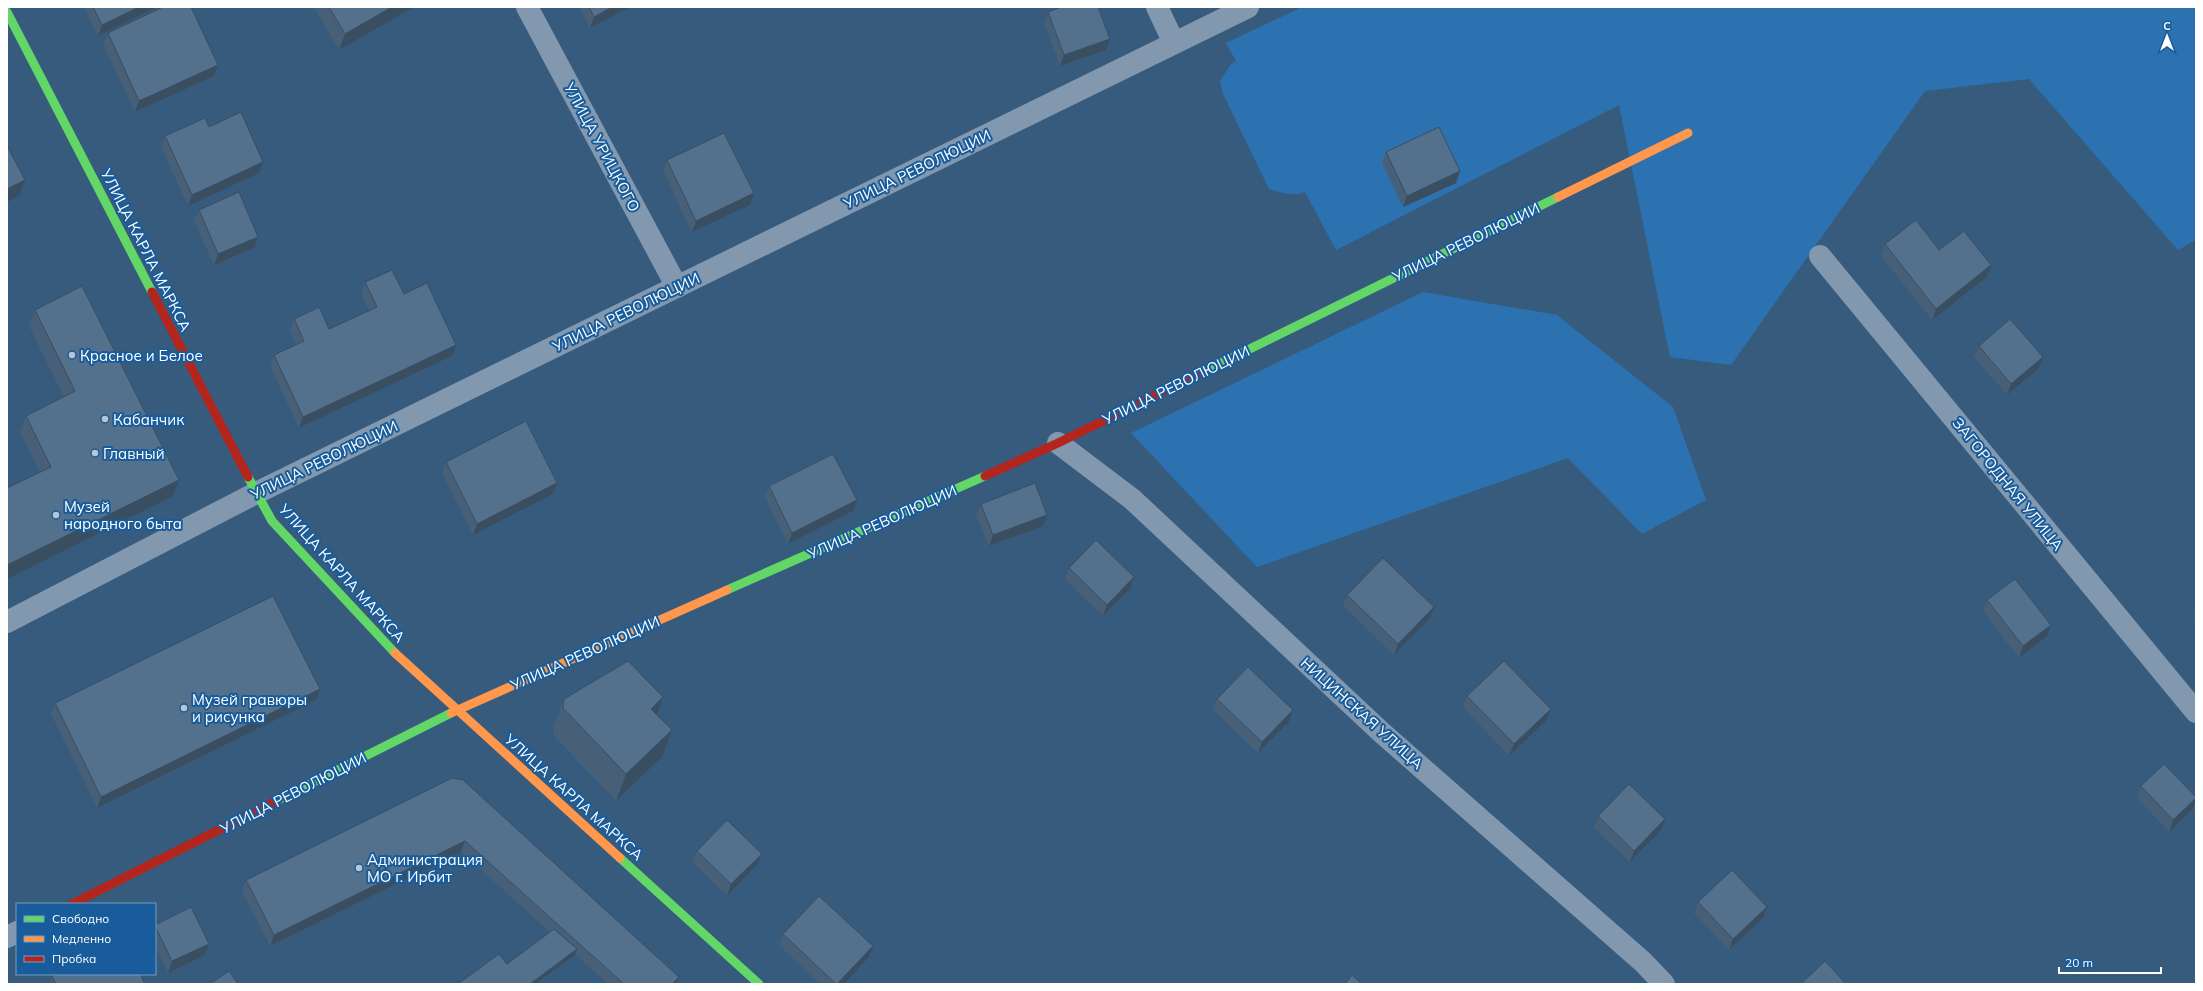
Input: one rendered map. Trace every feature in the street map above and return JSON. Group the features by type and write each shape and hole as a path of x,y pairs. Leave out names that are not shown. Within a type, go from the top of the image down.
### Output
{"street":[{"name":"УЛИЦА УРИЦКОГО","path":"527,7 677,287"},
{"path":"1157,7 1174,43"},
{"name":"УЛИЦА РЕВОЛЮЦИИ","path":"7,622 256,493 1248,7"},
{"name":"УЛИЦА КАРЛА МАРКСА","path":"7,12 256,493 272,521 388,647 759,984"},
{"name":"УЛИЦА РЕВОЛЮЦИИ","path":"74,903 457,710 1058,443 1688,133"},
{"name":"ЗАГОРОДНАЯ УЛИЦА","path":"1820,256 2196,712"},
{"name":"НИЦИНСКАЯ УЛИЦА","path":"1058,443 1132,499 1380,732 1637,957 1664,984"},
{"path":"7,937 16,932"}],"shaded area":[{"path":"1302,7 2196,7 2196,240 2178,250 2029,79 1925,91 1731,365 1670,357 1619,105 1336,250 1305,192 1292,194 1269,189 1223,94 1220,81 1231,64 1236,61 1226,43"},
{"path":"1423,292 1557,315 1673,407 1706,500 1642,534 1568,458 1257,567 1131,433"}],"building":[{"path":"93,7 139,7 102,25"},
{"path":"163,7 191,7 218,65 139,101 108,33"},
{"path":"329,7 392,7 345,34"},
{"path":"589,7 612,7 594,17"},
{"path":"1061,7 1098,7 1110,39 1064,55 1048,12"},
{"path":"241,112 263,162 192,195 165,136 205,118 209,127"},
{"path":"1439,127 1460,171 1407,196 1386,152"},
{"path":"724,133 754,193 696,221 667,160"},
{"path":"7,146 25,180 7,189"},
{"path":"239,192 258,237 218,254 199,210"},
{"path":"1916,220 1939,250 1964,231 1991,265 1936,309 1885,244"},
{"path":"392,270 404,294 427,283 456,345 303,417 274,355 304,341 294,319 319,307 329,329 377,307 365,282"},
{"path":"82,286 179,480 7,565 7,488 51,467 26,416 75,391 35,310"},
{"path":"2010,319 2043,357 2011,384 1979,346"},
{"path":"526,421 557,483 477,524 446,462"},
{"path":"833,454 857,500 792,533 769,486"},
{"path":"1035,483 1047,515 993,535 981,504"},
{"path":"1096,540 1134,577 1107,605 1069,568"},
{"path":"1383,558 1434,607 1398,644 1347,595"},
{"path":"2015,579 2051,625 2023,646 1987,600"},
{"path":"273,596 320,689 101,797 55,703"},
{"path":"628,661 663,697 651,709 672,730 626,774 563,708 564,699"},
{"path":"1504,661 1551,709 1514,744 1467,696"},
{"path":"1248,667 1293,710 1262,742 1217,699"},
{"path":"2164,764 2196,797 2173,820 2141,786"},
{"path":"452,778 463,780 679,977 672,984 624,984 465,841 274,935 246,880"},
{"path":"1629,784 1665,819 1634,851 1598,816"},
{"path":"727,820 762,854 731,884 697,851"},
{"path":"1732,870 1767,907 1733,939 1698,902"},
{"path":"819,896 873,946 837,984 783,934"},
{"path":"191,907 209,944 172,961 156,928 156,924"},
{"path":"554,929 577,949 530,984 458,984 499,954 507,964"},
{"path":"1825,961 1846,984 1801,984"},
{"path":"229,971 238,984 210,984"},
{"path":"140,975 145,984 56,984 52,976"},
{"path":"1352,975 1362,984 1345,984"}],"traffic: fast":[{"path":"7,12 152,292"},
{"path":"1205,371 1558,197"},
{"path":"727,590 985,476"},
{"path":"248,477 272,521 395,653"},
{"path":"278,800 451,713"},
{"path":"620,858 759,984"}],"traffic: slow":[{"path":"1558,197 1688,133"},
{"path":"451,713 727,590"},
{"path":"395,653 620,858"}],"traffic: jam":[{"path":"152,292 248,477"},
{"path":"985,476 1058,443 1205,371"},
{"path":"74,903 278,800"}],"place":[{"name":"Красное и Белое","path":"72,355"},
{"name":"Кабанчик","path":"105,419"},
{"name":"Главный","path":"95,453"},
{"name":"Музей народного быта","path":"56,515"},
{"name":"Музей гравюры и рисунка","path":"184,708"},
{"name":"Администрация МО г. Ирбит","path":"359,868"}]}
